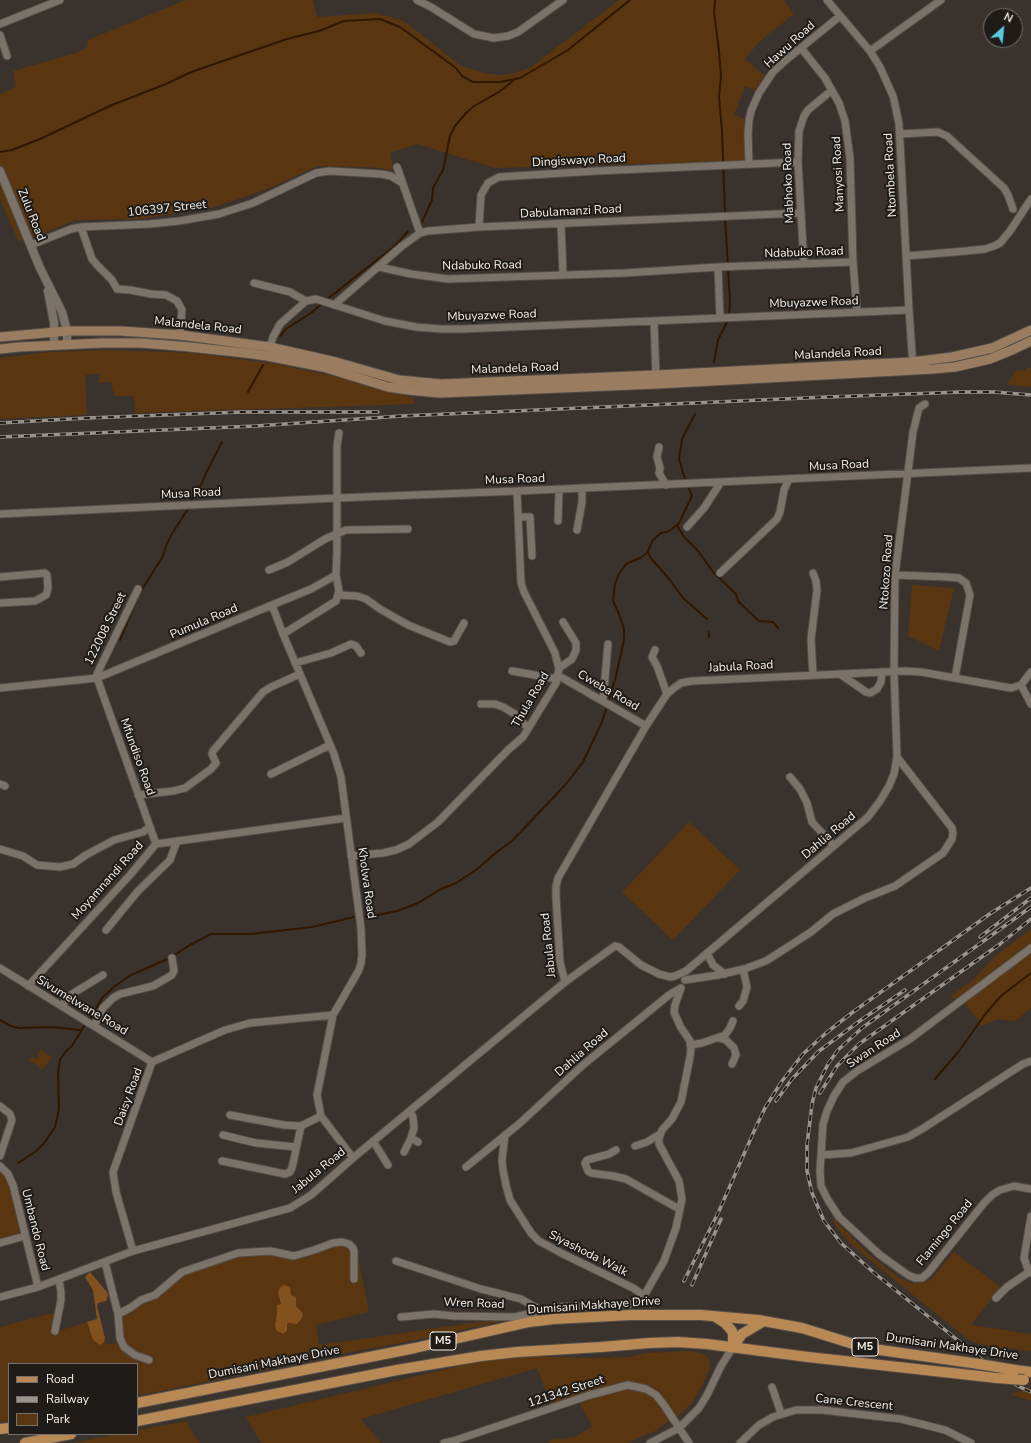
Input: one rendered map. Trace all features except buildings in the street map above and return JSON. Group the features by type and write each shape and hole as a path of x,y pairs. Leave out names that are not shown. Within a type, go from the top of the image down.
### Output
{"main road":[{"name":"Malandela Road","path":"913,366 992,348 1031,330"},
{"name":"Malandela Road","path":"0,337 67,331 121,331 180,335 270,347 336,362 389,378 431,384 656,380"},
{"name":"Malandela Road","path":"0,349 96,343 140,343 225,350 267,356 323,367 388,387 430,392 913,366 955,366 976,362 1012,350 1031,341"},
{"name":"Dumisani Makhaye Drive","path":"138,1403 414,1348 528,1322 554,1319 631,1315 691,1314 764,1321 802,1328 866,1348 1031,1372"},
{"path":"712,1316 722,1321 732,1331 733,1347"},
{"path":"733,1347 742,1334 764,1321"},
{"name":"Dumisani Makhaye Drive","path":"138,1421 397,1370 489,1355 649,1343 692,1343 733,1347 808,1357 1027,1381"},
{"path":"25,1443 66,1435"}],"street":[{"path":"0,24 60,0"},
{"path":"417,0 474,34 494,38 508,36 518,32 564,0"},
{"name":"Ntombela Road","path":"827,0 870,51 880,67 893,96 900,134 913,366"},
{"path":"870,51 933,4 941,0"},
{"name":"Hawu Road","path":"750,164 749,128 751,111 762,87 773,72 840,16"},
{"path":"0,35 8,56"},
{"name":"Manyosi Road","path":"801,48 825,78 843,111 847,130 851,180 853,262 857,312"},
{"name":"Mabhoko Road","path":"804,264 798,162 799,131 804,116 815,104 832,90"},
{"path":"900,134 938,132 947,136 1004,188 1013,209"},
{"name":"Dingiswayo Road","path":"479,227 481,195 488,183 499,177 798,162"},
{"path":"397,167 420,233"},
{"name":"Zulu Road","path":"0,171 31,245 51,301 54,345"},
{"name":"106397 Street","path":"31,245 70,229 81,227 150,224 219,214 253,203 316,173 329,171 381,174 391,176 402,182"},
{"path":"906,256 969,251 994,246 1000,243 1010,231 1031,201"},
{"name":"Dabulamanzi Road","path":"328,303 379,267 402,246 420,233 435,230 801,213"},
{"path":"561,224 563,274"},
{"path":"81,227 92,259 112,280 117,289 166,295 173,297 177,301 182,310 180,335"},
{"name":"Ndabuko Road","path":"379,267 448,280 853,262"},
{"path":"724,267 726,318"},
{"name":"Zulu Road","path":"40,268 59,305 65,321 67,345"},
{"path":"254,283 290,292 306,301"},
{"path":"267,356 273,337 280,324 306,301 316,299 328,303"},
{"name":"Mbuyazwe Road","path":"328,303 385,321 416,327 441,329 909,310"},
{"path":"654,321 656,380"},
{"name":"Ntokozo Road","path":"894,671 895,575 906,474 909,466 912,432 915,420 919,408 925,404"},
{"path":"283,634 331,605 336,601 339,592 336,576 337,446 339,433"},
{"path":"659,447 657,457 660,468 659,473 666,484"},
{"name":"Musa Road","path":"0,514 1031,468"},
{"path":"720,572 777,519 780,512 784,490 789,479"},
{"path":"686,527 704,508 721,482"},
{"path":"577,530 582,502 582,488"},
{"path":"558,521 559,490"},
{"name":"Thula Road","path":"351,856 383,853 396,850 409,844 438,822 508,750 523,737 558,674 555,653 524,592 521,583 517,491"},
{"path":"518,517 530,517 532,556"},
{"path":"269,570 288,562 325,539 346,530 408,529"},
{"path":"0,577 45,573 47,575 48,588 46,595 35,601 0,603"},
{"path":"813,573 818,590 811,639 813,675"},
{"path":"895,575 960,578 966,583 970,595 955,678"},
{"name":"Pumula Road","path":"0,688 97,678 272,606 336,576"},
{"name":"122008 Street","path":"97,678 98,668 138,589"},
{"path":"338,595 357,596 366,599 380,609 414,628 450,642 454,641 464,623"},
{"name":"Kholwa Road","path":"272,606 336,759 341,777 361,928 362,955 361,963 333,1015 317,1095 321,1116 353,1158"},
{"path":"558,674 572,659 576,650 576,643 564,622"},
{"path":"295,663 331,653 351,644 356,646 361,654"},
{"path":"603,701 608,644"},
{"path":"655,650 652,657 657,666 667,694"},
{"name":"Cweba Road","path":"512,671 558,674 646,726"},
{"name":"Jabula Road","path":"38,1287 133,1251 290,1208 311,1195 373,1141 565,982 560,962 556,897 558,878 646,726 667,694 681,683 692,681 894,671 921,672 1005,688 1015,688 1021,685"},
{"name":"Dahlia Road","path":"565,982 615,946 619,947 641,965 659,974 670,977 686,971 868,816 880,801 889,786 894,774 898,757 894,671"},
{"path":"840,674 866,692 870,693 877,689 881,682 882,672"},
{"path":"1031,672 1021,685 1031,704"},
{"path":"138,795 185,788 211,770 216,763 212,751 264,692 271,687 300,674"},
{"name":"Mfundiso Road","path":"97,678 156,844"},
{"path":"481,704 499,705 516,714 528,728"},
{"path":"271,774 330,745"},
{"path":"685,980 725,974 743,969 771,957 811,932 834,914 865,898 895,886 943,853 952,839 953,833 950,823 929,799 910,771 898,757"},
{"path":"790,778 800,789 807,803 812,822 834,846"},
{"name":"Moyamnandi Road","path":"28,986 156,844 346,818"},
{"path":"0,849 23,856 37,865 60,867 73,864 114,840 143,832 150,827"},
{"path":"106,930 138,891 170,860 178,841"},
{"name":"Swan Road","path":"821,1155 823,1124 834,1096 843,1082 857,1071 910,1039 1031,948"},
{"path":"708,953 713,965 725,974"},
{"path":"94,1026 103,1008 113,998 120,994 153,986 172,976 174,971 172,958"},
{"name":"Sivumelwane Road","path":"0,968 152,1062"},
{"path":"739,1006 743,1001 747,987 743,969"},
{"path":"635,1146 647,1142 660,1134 672,1120 681,1102 690,1057 690,1041 680,1026 674,1012 675,1005 685,980 686,971"},
{"path":"63,1007 65,1001 72,994 103,975"},
{"name":"Dahlia Road","path":"466,1167 505,1135 583,1065 669,995 681,988"},
{"name":"Daisy Road","path":"133,1251 116,1192 113,1172 152,1062 225,1030 250,1023 333,1015"},
{"path":"690,1045 719,1038 728,1032 733,1021"},
{"path":"719,1038 726,1040 734,1048 736,1055 732,1064"},
{"path":"821,1155 851,1153 908,1137 1023,1064 1031,1061"},
{"path":"0,1106 10,1114 12,1120 0,1156"},
{"path":"404,1152 414,1128 414,1117 410,1111"},
{"path":"230,1115 284,1125 301,1126 321,1116"},
{"path":"222,1161 285,1174 290,1172 301,1126"},
{"path":"643,1299 664,1261 676,1228 682,1199 679,1181 659,1144 660,1134"},
{"path":"223,1135 256,1143 296,1147"},
{"name":"Siyashoda Walk","path":"505,1135 502,1170 510,1200 531,1233 539,1241 563,1254 633,1288 643,1299"},
{"path":"411,1138 418,1142"},
{"path":"373,1141 388,1165"},
{"path":"616,1150 609,1154 587,1160 585,1163 588,1171 591,1173 626,1179 680,1209"},
{"name":"Flamingo Road","path":"821,1155 821,1186 839,1217 880,1255 908,1275 915,1278 922,1278 928,1273 992,1195 1000,1190 1014,1186 1031,1189"},
{"name":"Umbando Road","path":"0,1166 8,1174 13,1185 38,1287 0,1297"},
{"path":"996,1298 1007,1287 1030,1273 1025,1264 1024,1258 1031,1216"},
{"path":"0,1242 25,1236"},
{"path":"118,1314 141,1300 155,1295 182,1272 238,1253 270,1251 294,1256 333,1243 342,1242 349,1244 354,1251 354,1279"},
{"path":"396,1261 481,1289 520,1299 542,1311"},
{"path":"105,1262 118,1314 120,1338 124,1347 135,1355 150,1360"},
{"path":"55,1331 61,1300 59,1280"},
{"name":"Wren Road","path":"401,1317 434,1314 454,1316 515,1317 571,1306 632,1304 643,1299"},
{"path":"650,1443 679,1428 699,1408 721,1366 733,1347"},
{"name":"121342 Street","path":"444,1443 590,1395 628,1385 646,1389 656,1395 664,1404 689,1443"},
{"path":"772,1387 781,1413"},
{"name":"Cane Crescent","path":"740,1443 759,1425 781,1413 796,1410 822,1410 901,1419 945,1430 971,1443"}],"green space":[{"path":"186,0 313,0 317,17 377,13 404,21 460,65 483,73 499,75 515,73 531,67 619,0 784,0 794,14 761,40 745,59 765,76 755,90 745,86 734,115 744,118 745,159 741,162 495,168 417,144 390,153 394,170 368,167 318,166 260,192 210,208 141,219 75,220 37,236 18,241 0,198 0,94 16,87 13,71 76,53 87,47 88,40"},
{"path":"108,350 193,353 277,364 333,376 414,398 415,404 135,413 134,396 114,396 111,382 99,383 99,374 85,375 87,415 0,419 0,358 51,352"},
{"path":"1027,368 1031,368 1031,387 1006,385 1014,372 1017,370 1025,371"},
{"path":"912,585 954,588 939,651 908,636"},
{"path":"689,822 740,870 673,940 622,892"},
{"path":"1031,929 1031,1008 1015,1021 998,1019 982,1026 966,1005 951,996 973,980 993,958"},
{"path":"41,1049 52,1058 42,1070 29,1060 32,1056 35,1059 39,1057 37,1053"},
{"path":"0,1171 9,1184 21,1228 19,1233 0,1238"},
{"path":"829,1215 868,1253 899,1278 913,1283 922,1283 930,1280 954,1252 1001,1287 971,1325 1031,1334 1031,1351 992,1347 973,1342 965,1337 854,1247 840,1232"},
{"path":"341,1246 347,1247 358,1257 369,1312 316,1325 319,1345 493,1320 498,1322 138,1396 138,1363 8,1363 8,1421 0,1422 0,1327 56,1312 52,1333 87,1322 93,1340 100,1345 105,1338 107,1345 116,1343 115,1326 119,1317 156,1298 181,1276 238,1255 270,1253 291,1259","holes":["281,1304 296,1306 303,1313 293,1324 289,1323 286,1326 275,1325"]},
{"path":"689,1351 704,1354 709,1358 710,1368 692,1403 679,1415 655,1431 627,1443 548,1443 551,1440 576,1437 592,1426 579,1402 551,1404 537,1368 361,1419 381,1443 261,1443 246,1417 476,1362 535,1356 583,1358 628,1357 648,1353"},
{"path":"1031,1388 1031,1401 1011,1394"},
{"path":"187,1421 200,1443 72,1443 113,1435 138,1435 138,1430"}],"shaded area":[{"path":"90,1272 108,1295 106,1301 98,1303 97,1306 105,1338 103,1343 100,1345 93,1340 87,1322 97,1319 93,1290 85,1277"},
{"path":"284,1285 290,1287 291,1295 296,1297 296,1306 303,1313 302,1318 297,1324 287,1324 287,1331 283,1334 276,1330 275,1325 277,1305 281,1304 278,1292"}],"waterway":[{"path":"0,152 12,150 40,139 112,105 166,84 191,72 287,39 319,31 344,21 380,19 400,27 456,68 462,76 473,82 500,82 520,78 568,50 630,0"},
{"path":"715,0 714,12 721,76 719,97 722,131 725,214"},
{"path":"422,222 432,200 433,188 443,170 450,136 455,126 474,106 499,92 514,80"},
{"path":"725,218 730,301 729,315"},
{"path":"326,300 396,245 408,231"},
{"path":"280,336 286,329 311,313 323,303"},
{"path":"714,362 718,340 728,320"},
{"path":"248,392 263,365"},
{"path":"685,479 679,459 682,439 695,414"},
{"path":"191,500 202,483 222,442"},
{"path":"609,699 624,640 624,629 613,601 615,584 619,574 626,564 647,553 653,540 661,533 667,532 679,523 692,496 689,488"},
{"path":"120,640 138,596 163,556 170,537 188,509"},
{"path":"677,525 684,537 698,551 713,572 736,594 738,601 759,621 773,622 778,628"},
{"path":"648,551 650,557 683,598 707,619"},
{"path":"709,632 709,637"},
{"path":"364,917 397,911 418,903 441,889 456,883 476,870 512,841 566,784 583,762 602,722 606,709"},
{"path":"173,956 211,934 252,934 312,927 354,917"},
{"path":"91,1018 102,998 115,986 131,975 170,958"},
{"path":"935,1079 959,1051 986,1013 1002,995 1031,973"},
{"path":"0,1020 11,1026 19,1028 51,1027 81,1030"},
{"path":"18,1163 35,1152 45,1142 55,1127 59,1109 58,1073 60,1060 66,1051 72,1046 84,1026"}],"railway":[{"path":"0,437 256,426 402,416 828,397 961,392 994,392 1031,395"},
{"path":"0,423 242,412 378,412"},
{"path":"684,1281 719,1211 765,1108 782,1081 803,1054 826,1033 853,1012 991,913 1031,888"},
{"path":"980,937 1031,898"},
{"path":"1031,907 862,1028 838,1050 828,1064 816,1088 812,1104 807,1145 807,1171 812,1193 824,1221 841,1243 873,1272 991,1367 1018,1386 1031,1392"},
{"path":"820,1093 837,1066 859,1044 1000,944 1031,919"},
{"path":"776,1101 792,1079 819,1051 905,990"},
{"path":"692,1285 721,1219"}]}
